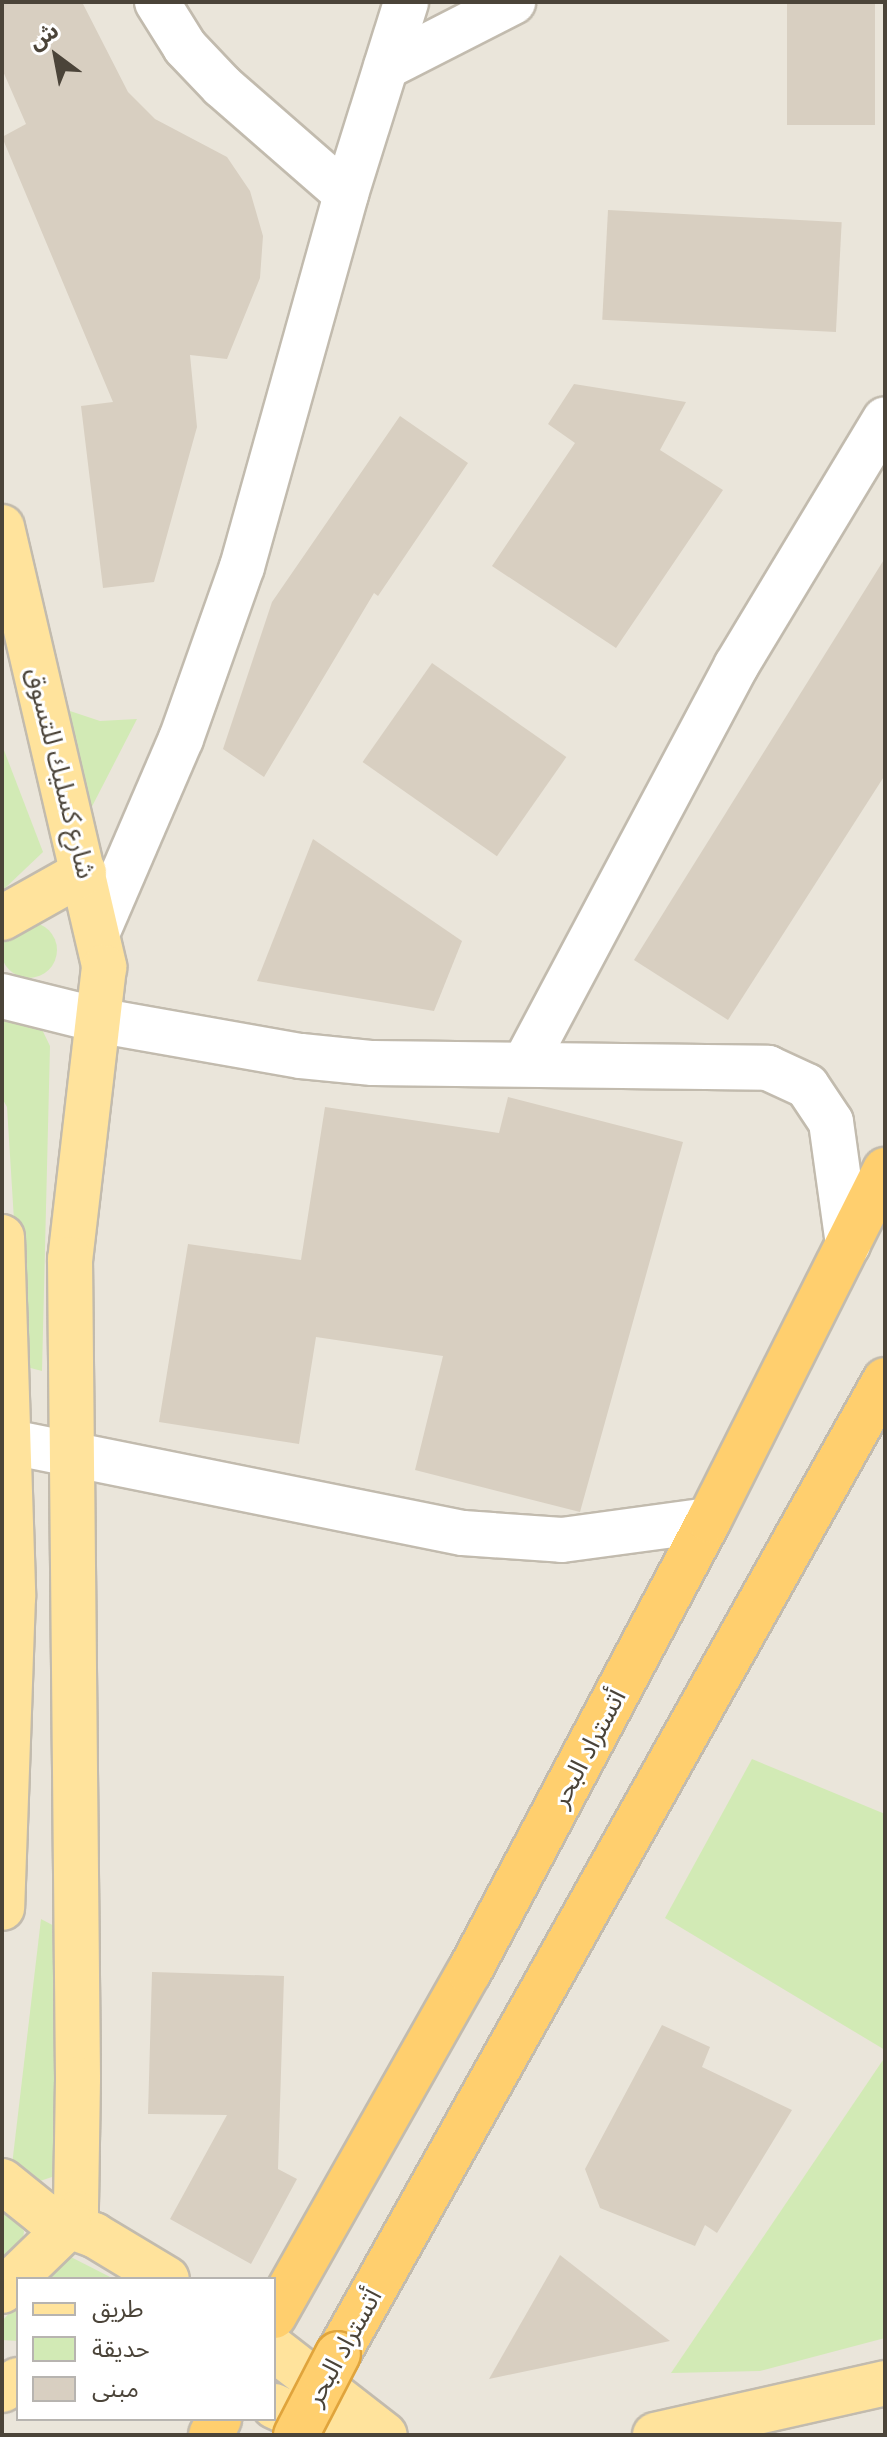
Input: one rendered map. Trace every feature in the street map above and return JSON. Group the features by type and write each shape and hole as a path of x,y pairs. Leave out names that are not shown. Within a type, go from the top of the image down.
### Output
{"highway":[{"name":"أتستراد البحر","path":"280,2304 469,1972 709,1520 885,1170"},
{"name":"أتستراد البحر","path":"296,2435 338,2354 885,1380"}],"main road":[{"name":"شارع كسليك للتسوق","path":"2,527 99,929 104,967 102,1021 70,1259 78,2079 77,2198 69,2226"},
{"path":"2,918 84,872"},
{"path":"2,1237 11,1442 11,1714 2,1908"},
{"path":"2,2181 43,2214 163,2277"},
{"path":"16,2277 69,2226"},
{"path":"276,2351 385,2435"},
{"path":"655,2435 885,2383"},
{"path":"276,2407 336,2435"}],"street":[{"path":"157,2 185,47 222,86 346,194"},
{"path":"99,929 175,752 242,567 346,194 406,2"},
{"path":"386,67 513,2"},
{"path":"525,1063 736,666 885,419"},
{"path":"2,996 102,1021 301,1056 373,1063 718,1064 788,1075 822,1103 831,1122 848,1245"},
{"path":"11,1442 500,1537 612,1537 709,1520"}],"shaded area":[{"path":"2,2 885,2 885,2435 2,2435"}],"green space":[{"path":"61,708 100,721 137,719 84,822"},
{"path":"2,745 43,852 2,891"},
{"path":"29,922 48,931 57,950 48,969 29,978 10,969 1,950 10,931"},
{"path":"2,1008 35,1015 50,1046 42,1371 23,1366 7,1107 2,1098"},
{"path":"752,1759 885,1814 885,2050 665,1918"},
{"path":"41,1919 60,1929 55,2176 31,2184 12,2165"},
{"path":"885,2057 885,2338 760,2371 671,2373"},
{"path":"2,2204 24,2231 22,2249 2,2267"},
{"path":"65,2254 110,2277 44,2277"},
{"path":"16,2306 16,2341 2,2340 2,2321"}],"building":[{"path":"2,2 82,2 128,92 155,119 227,157 250,191 263,236 260,278 227,359 190,355 197,427 154,582 103,588 81,406 113,402 2,137 26,124 2,69"},
{"path":"787,2 875,2 875,125 787,125"},
{"path":"608,210 842,222 836,332 602,320"},
{"path":"574,384 686,402 660,450 723,490 616,648 492,566 575,443 548,424"},
{"path":"400,416 468,463 378,596 374,593 264,777 223,749 272,602"},
{"path":"885,558 885,775 728,1020 634,960"},
{"path":"432,663 566,757 497,856 363,762"},
{"path":"313,839 462,941 434,1011 257,981"},
{"path":"508,1097 683,1142 580,1512 415,1470 443,1356 316,1337 299,1444 159,1422 188,1244 301,1260 325,1107 499,1133"},
{"path":"152,1972 284,1976 278,2169 297,2179 251,2264 170,2219 227,2115 148,2114"},
{"path":"662,2025 710,2047 702,2067 792,2110 717,2233 705,2225 695,2246 600,2208 585,2169"},
{"path":"560,2255 670,2341 489,2379"}]}
